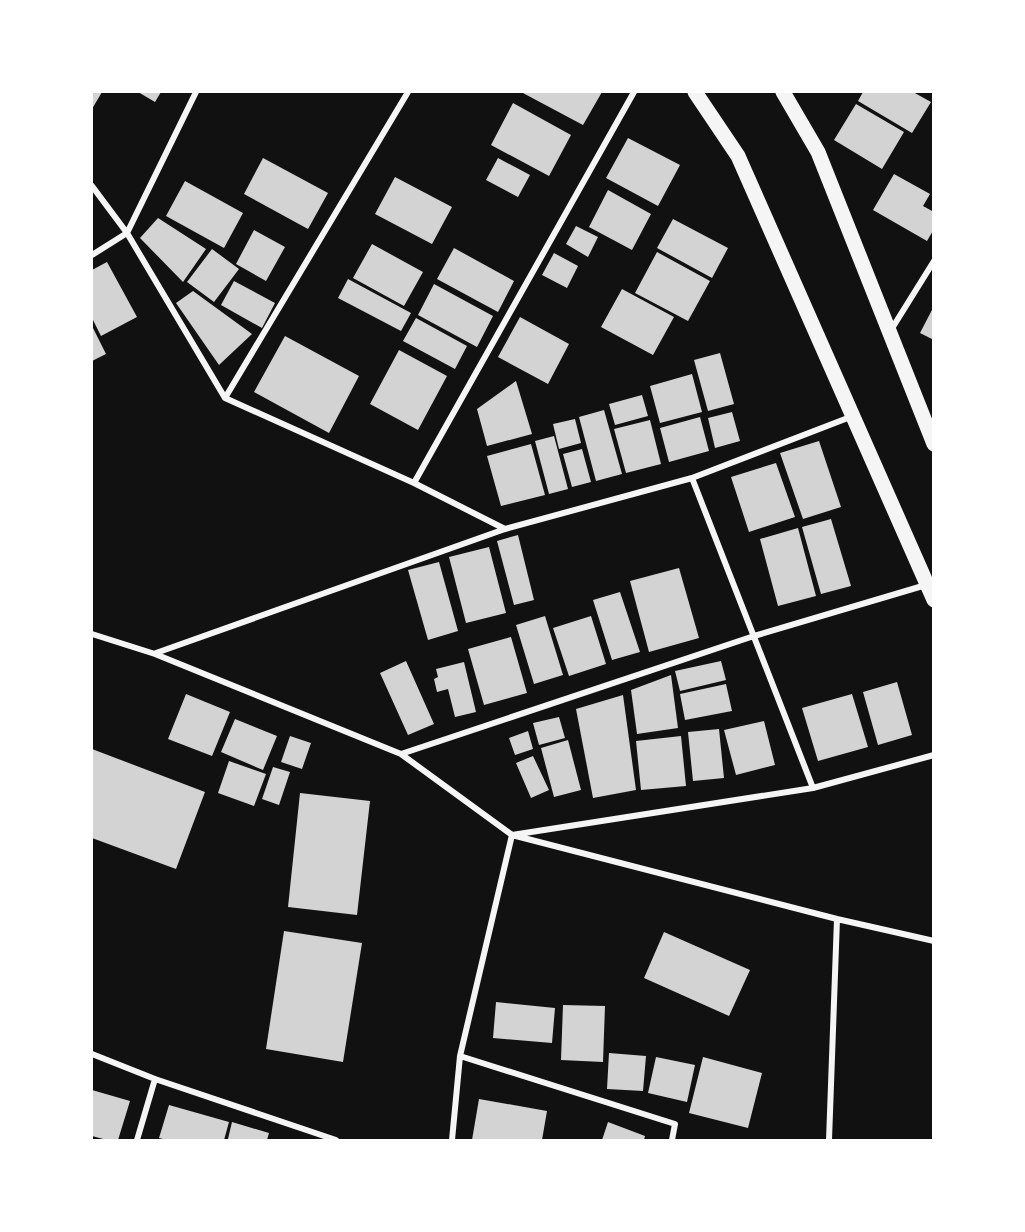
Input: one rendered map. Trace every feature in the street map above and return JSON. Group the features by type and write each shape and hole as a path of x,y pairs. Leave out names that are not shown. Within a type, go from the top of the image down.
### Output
{"main road":[{"path":"695,92 738,156 933,600"},
{"path":"783,92 818,152 889,333 930,425 933,444"}],"street":[{"path":"92,255 127,233 196,92"},
{"path":"225,398 408,92"},
{"path":"414,483 634,92"},
{"path":"92,186 127,233 225,398 414,483 505,529"},
{"path":"889,333 933,261"},
{"path":"155,654 505,529 693,478 853,416"},
{"path":"693,478 813,788"},
{"path":"401,754 754,636 927,584"},
{"path":"92,634 155,654 401,754 512,835 837,919 933,940"},
{"path":"512,835 813,788 933,755"},
{"path":"452,1140 460,1056 512,835"},
{"path":"829,1140 837,919"},
{"path":"92,1054 155,1079 333,1139"},
{"path":"460,1056 675,1124 672,1140"},
{"path":"137,1140 155,1079"}],"building":[{"path":"92,92 102,92 92,109"},
{"path":"138,92 161,92 155,102"},
{"path":"521,92 602,92 583,125"},
{"path":"863,92 913,92 931,102 912,133 858,101"},
{"path":"513,103 571,135 549,176 491,145"},
{"path":"856,104 904,132 882,169 834,140"},
{"path":"628,138 680,165 658,206 606,178"},
{"path":"263,158 328,193 308,229 244,194"},
{"path":"498,158 530,175 518,197 486,180"},
{"path":"894,174 930,194 923,206 934,212 934,229 927,241 873,210"},
{"path":"395,177 452,207 432,244 375,214"},
{"path":"185,181 243,213 224,248 166,216"},
{"path":"608,190 651,214 632,250 589,227"},
{"path":"158,218 206,249 183,282 140,238"},
{"path":"673,219 728,248 712,278 657,248"},
{"path":"576,226 598,237 588,257 566,244"},
{"path":"254,230 285,247 266,281 236,264"},
{"path":"372,244 423,272 404,306 353,278"},
{"path":"454,248 514,281 498,312 437,279"},
{"path":"212,249 239,269 214,302 187,282"},
{"path":"657,252 710,281 688,321 635,293"},
{"path":"554,253 578,266 567,288 542,275"},
{"path":"107,262 137,317 101,336 92,318 92,270"},
{"path":"348,279 411,313 401,331 338,298"},
{"path":"234,281 275,303 262,328 221,305"},
{"path":"434,284 493,316 477,347 418,315"},
{"path":"622,289 674,317 653,355 601,327"},
{"path":"193,291 252,334 219,365 176,303"},
{"path":"934,306 934,340 920,333"},
{"path":"520,317 569,344 548,384 498,357"},
{"path":"416,318 467,346 455,369 403,341"},
{"path":"92,326 106,354 92,361"},
{"path":"285,336 359,376 329,433 254,392"},
{"path":"399,350 447,376 418,430 370,404"},
{"path":"720,353 734,404 708,411 694,360"},
{"path":"692,374 702,412 660,423 650,386"},
{"path":"516,381 532,434 487,446 477,409"},
{"path":"642,395 648,416 615,425 609,404"},
{"path":"604,410 622,474 596,481 579,417"},
{"path":"732,412 740,441 715,448 708,418"},
{"path":"700,417 709,451 669,462 660,428"},
{"path":"575,419 581,443 559,449 553,424"},
{"path":"650,420 661,464 626,473 614,429"},
{"path":"554,436 568,489 549,494 535,441"},
{"path":"819,441 841,507 803,519 780,453"},
{"path":"531,444 545,495 501,506 487,456"},
{"path":"582,449 591,482 572,487 563,454"},
{"path":"776,463 795,517 749,532 731,477"},
{"path":"831,519 851,586 821,594 802,527"},
{"path":"798,528 816,596 778,606 760,539"},
{"path":"518,535 534,600 514,605 497,541"},
{"path":"489,547 506,613 466,623 449,557"},
{"path":"439,562 458,631 428,640 408,570"},
{"path":"679,568 699,638 649,652 630,581"},
{"path":"620,592 640,652 612,660 593,600"},
{"path":"545,616 563,675 534,684 516,625"},
{"path":"591,616 606,664 569,676 553,628"},
{"path":"511,637 527,693 484,705 468,649"},
{"path":"406,661 434,724 408,735 380,673"},
{"path":"721,661 726,680 680,691 675,671"},
{"path":"464,662 476,712 455,717 448,689 437,692 434,679 438,677 436,669"},
{"path":"671,675 678,728 637,734 631,690"},
{"path":"897,682 912,735 878,745 863,692"},
{"path":"726,684 732,711 685,720 680,694"},
{"path":"186,694 230,712 212,756 168,739"},
{"path":"852,694 868,747 818,761 802,708"},
{"path":"623,695 636,790 593,798 576,709"},
{"path":"559,717 565,738 539,745 533,723"},
{"path":"235,719 277,736 263,770 221,752"},
{"path":"764,721 775,765 736,775 724,730"},
{"path":"719,729 724,778 693,781 688,732"},
{"path":"528,731 533,749 515,755 509,738"},
{"path":"290,736 311,743 302,769 281,762"},
{"path":"681,736 686,786 641,790 636,741"},
{"path":"568,740 581,790 554,797 541,748"},
{"path":"92,749 205,792 176,869 92,838"},
{"path":"533,756 549,790 531,798 516,763"},
{"path":"229,761 266,774 254,806 218,793"},
{"path":"273,767 290,772 279,805 262,799"},
{"path":"300,793 370,801 357,915 288,907"},
{"path":"284,931 362,943 343,1062 266,1049"},
{"path":"664,932 750,970 729,1016 644,978"},
{"path":"496,1002 555,1008 552,1043 493,1038"},
{"path":"563,1005 605,1006 603,1062 561,1060"},
{"path":"609,1053 646,1056 643,1091 607,1089"},
{"path":"656,1057 695,1065 687,1102 648,1093"},
{"path":"703,1057 762,1073 748,1128 689,1113"},
{"path":"92,1090 130,1101 118,1140 92,1136"},
{"path":"479,1099 547,1111 542,1140 472,1140"},
{"path":"169,1105 229,1122 224,1140 159,1138"},
{"path":"232,1122 269,1133 267,1140 228,1139"},
{"path":"608,1122 645,1136 644,1140 602,1140"}]}
